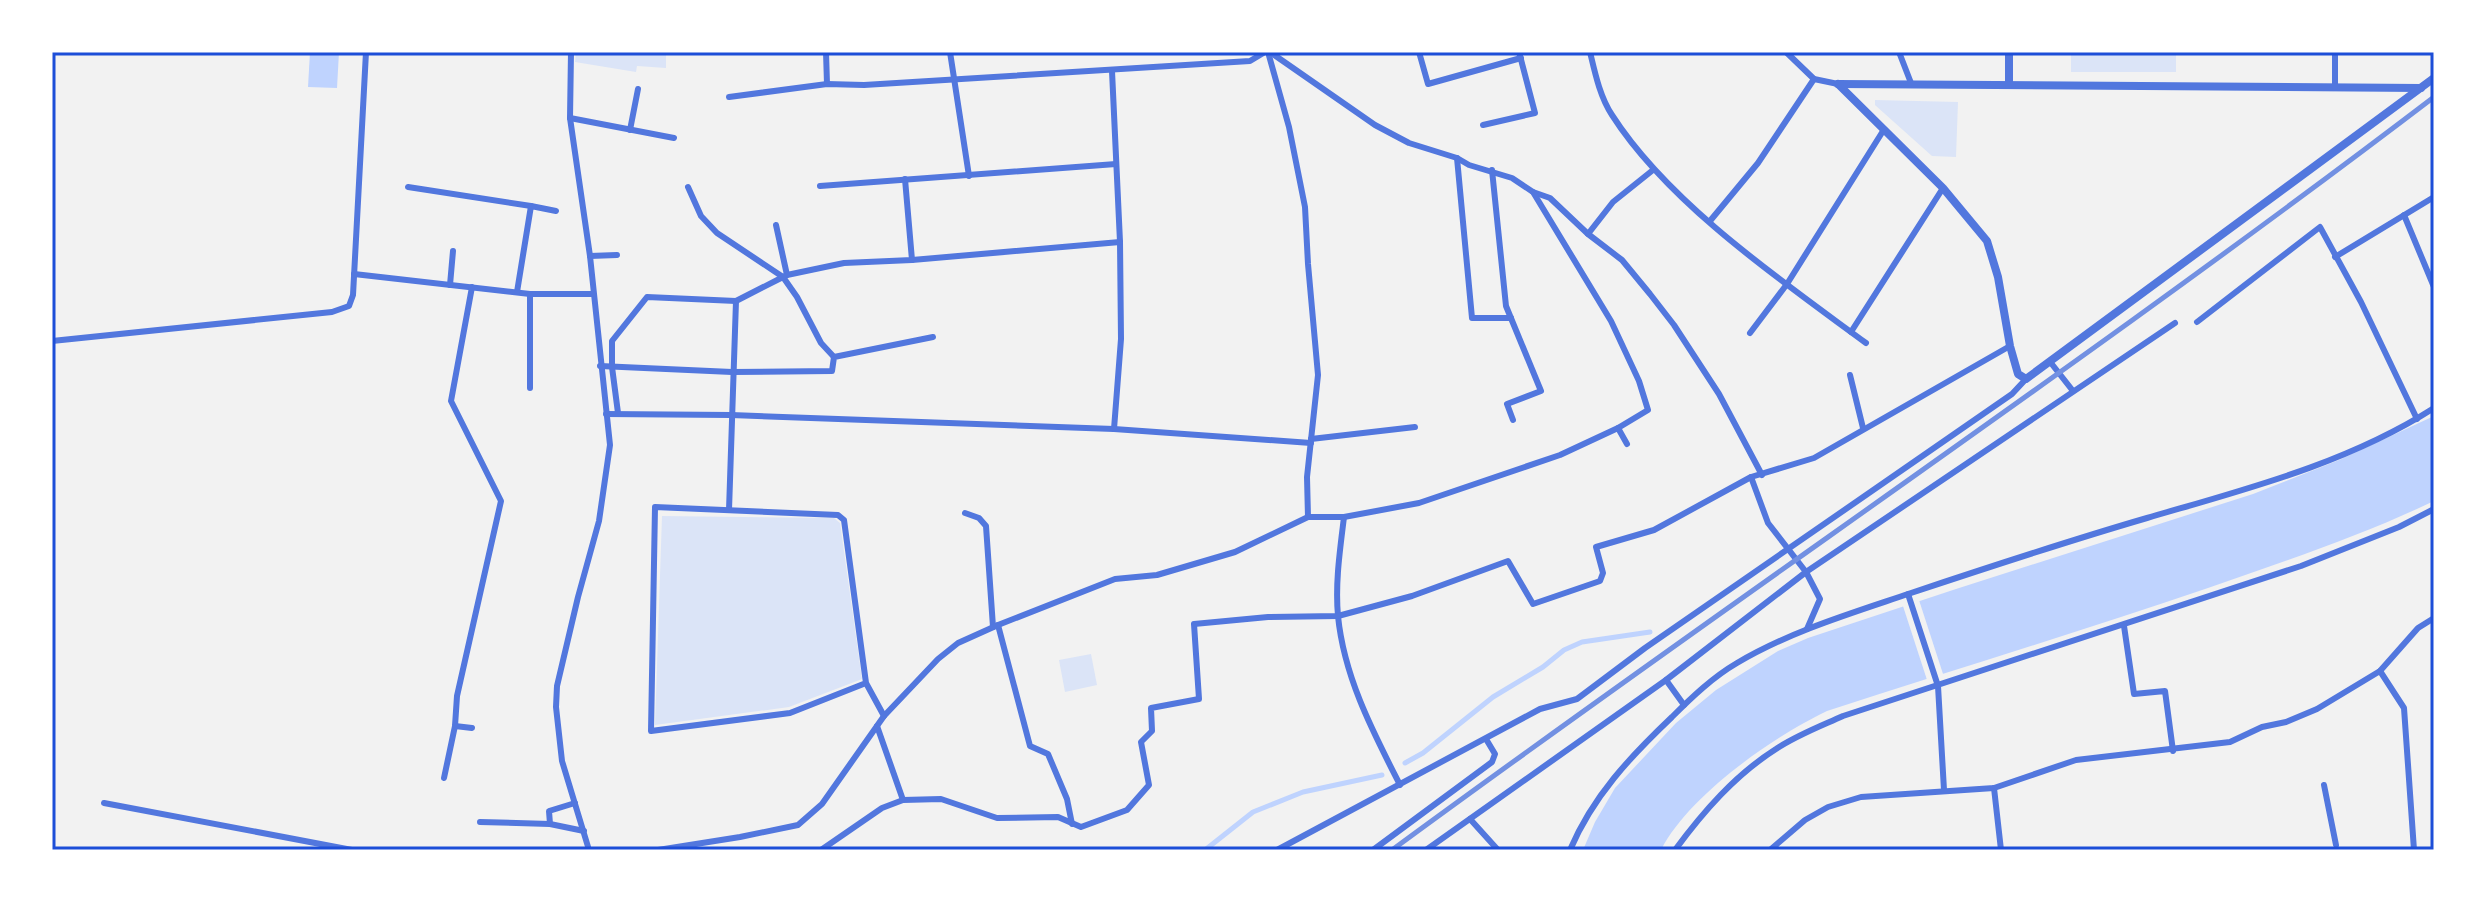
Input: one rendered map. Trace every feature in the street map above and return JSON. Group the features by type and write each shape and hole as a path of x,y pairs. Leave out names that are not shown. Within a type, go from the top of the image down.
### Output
{"street":[{"path":"52,341 332,312 349,306 353,295 366,52"},
{"path":"571,52 570,118 590,256 610,445 599,521 557,686 562,761 589,850"},
{"path":"826,52 827,84"},
{"path":"950,52 969,176"},
{"path":"729,97 827,84 864,85 1250,61 1268,52"},
{"path":"1268,52 1375,125 1409,143 1492,170 1550,198 1588,234 1622,260 1674,325 1719,394 1762,475"},
{"path":"1268,52 1289,127 1305,207 1318,375 1307,477 1308,517"},
{"path":"1419,52 1428,84 1520,55 1535,113 1483,125"},
{"path":"1590,52 1596,79 1611,113 1653,170 1835,323 1866,343"},
{"path":"1786,52 1814,79 1838,84 2421,88"},
{"path":"1899,52 1911,83"},
{"path":"2009,52 2009,85"},
{"path":"2335,52 2335,86"},
{"path":"1112,71 1121,339 1114,429"},
{"path":"1277,850 1540,709 1577,699 1645,648 2012,394 2026,379 2434,78"},
{"path":"1710,221 1758,163 1814,79"},
{"path":"1838,84 1943,188 1987,241 1998,277 2010,346 2018,374 2026,379"},
{"path":"630,130 638,89"},
{"path":"570,118 674,138"},
{"path":"1750,333 1787,284 1883,131"},
{"path":"1457,158 1472,318 1511,318"},
{"path":"820,186 1116,164"},
{"path":"1492,170 1506,306 1541,391 1507,404 1513,420"},
{"path":"1588,234 1613,202 1653,170"},
{"path":"905,179 912,260"},
{"path":"408,187 556,211"},
{"path":"688,187 701,216 717,233 785,276"},
{"path":"1851,332 1943,188"},
{"path":"658,850 798,825 822,804 884,716 938,659 958,643 995,626 1115,579 1157,575 1235,552 1308,517 1344,517 1419,503 1560,455 1648,410 1639,381 1611,321 1533,192"},
{"path":"2335,257 2434,197"},
{"path":"517,292 531,206"},
{"path":"2404,215 2434,287"},
{"path":"776,225 785,276 821,343 834,357"},
{"path":"2197,322 2320,227 2361,302 2417,419"},
{"path":"618,413 612,341 647,297 736,301 785,276 844,263 1120,242"},
{"path":"450,285 453,251"},
{"path":"590,256 617,255"},
{"path":"354,274 530,294 593,294"},
{"path":"444,778 455,726 457,696 501,501 451,401 472,287"},
{"path":"530,294 530,388"},
{"path":"729,510 736,301"},
{"path":"1426,850 1666,680 1806,572 2175,323"},
{"path":"834,357 933,337"},
{"path":"821,850 882,808 903,800 941,799 997,818 1058,817 1081,827 1127,810 1149,785 1141,742 1152,731 1151,708 1199,699 1194,624 1268,617 1338,616 1412,596 1508,561 1533,604 1600,581 1603,573 1596,547 1654,530 1751,477 1814,458 2010,346"},
{"path":"600,366 732,372 832,371 834,357"},
{"path":"2051,363 2073,391"},
{"path":"1850,375 1863,428"},
{"path":"1570,850 1582,822 1603,789 1684,705 1735,664 1807,629 2323,464 2434,408"},
{"path":"606,414 731,415 1114,429 1311,441 1415,427"},
{"path":"1618,428 1627,444"},
{"path":"1751,477 1768,523 1806,572 1820,599 1807,629"},
{"path":"866,683 790,713 651,731 655,507 838,515 844,520 866,683 884,716"},
{"path":"1675,850 1695,823 1733,783 1776,749 1843,716 2301,566 2399,527 2434,509"},
{"path":"965,513 979,518 986,526 995,626 1030,746 1048,754 1067,799 1072,824"},
{"path":"1344,517 1337,577 1338,616 1344,653 1363,712 1400,785"},
{"path":"1909,596 1937,683 1944,790"},
{"path":"1770,850 1805,820 1828,807 1861,797 1994,788 2076,760 2230,742 2262,727 2286,722 2317,709 2380,671 2418,628 2434,618"},
{"path":"2124,626 2134,694 2165,691 2173,751"},
{"path":"2380,671 2404,708 2414,850"},
{"path":"1666,680 1684,705"},
{"path":"455,726 472,728"},
{"path":"877,726 903,800"},
{"path":"1373,850 1492,762 1495,754 1486,739"},
{"path":"2324,785 2336,845"},
{"path":"1994,788 2001,850"},
{"path":"104,803 352,850"},
{"path":"550,824 549,811 575,803"},
{"path":"1470,819 1498,850"},
{"path":"480,822 550,824 584,831"}],"shaded area":[{"path":"576,52 666,52 666,68 637,66 636,72 575,62"},
{"path":"2071,52 2176,52 2176,72 2071,72"},
{"path":"1875,100 1958,102 1956,157 1932,156 1875,105"},
{"path":"662,516 834,518 840,523 862,679 789,707 655,725"},
{"path":"1091,654 1097,685 1065,692 1059,660"}],"water":[{"path":"310,52 339,52 337,88 308,87"},
{"path":"2434,416 2434,501 2351,537 2208,588 1827,711 1782,736 1734,770 1691,809 1661,850 1583,850 1615,788 1676,723 1716,690 1778,651 1808,638 1956,589 2253,494 2339,460"}],"pier":[{"path":"1918,597 1944,677 1928,683 1902,603"}],"waterway":[{"path":"1405,763 1423,753 1493,697 1543,667 1564,650 1582,642 1650,632"},
{"path":"1205,850 1253,812 1303,792 1382,775"}],"railway":[{"path":"1392,850 2176,289 2434,97"}]}
